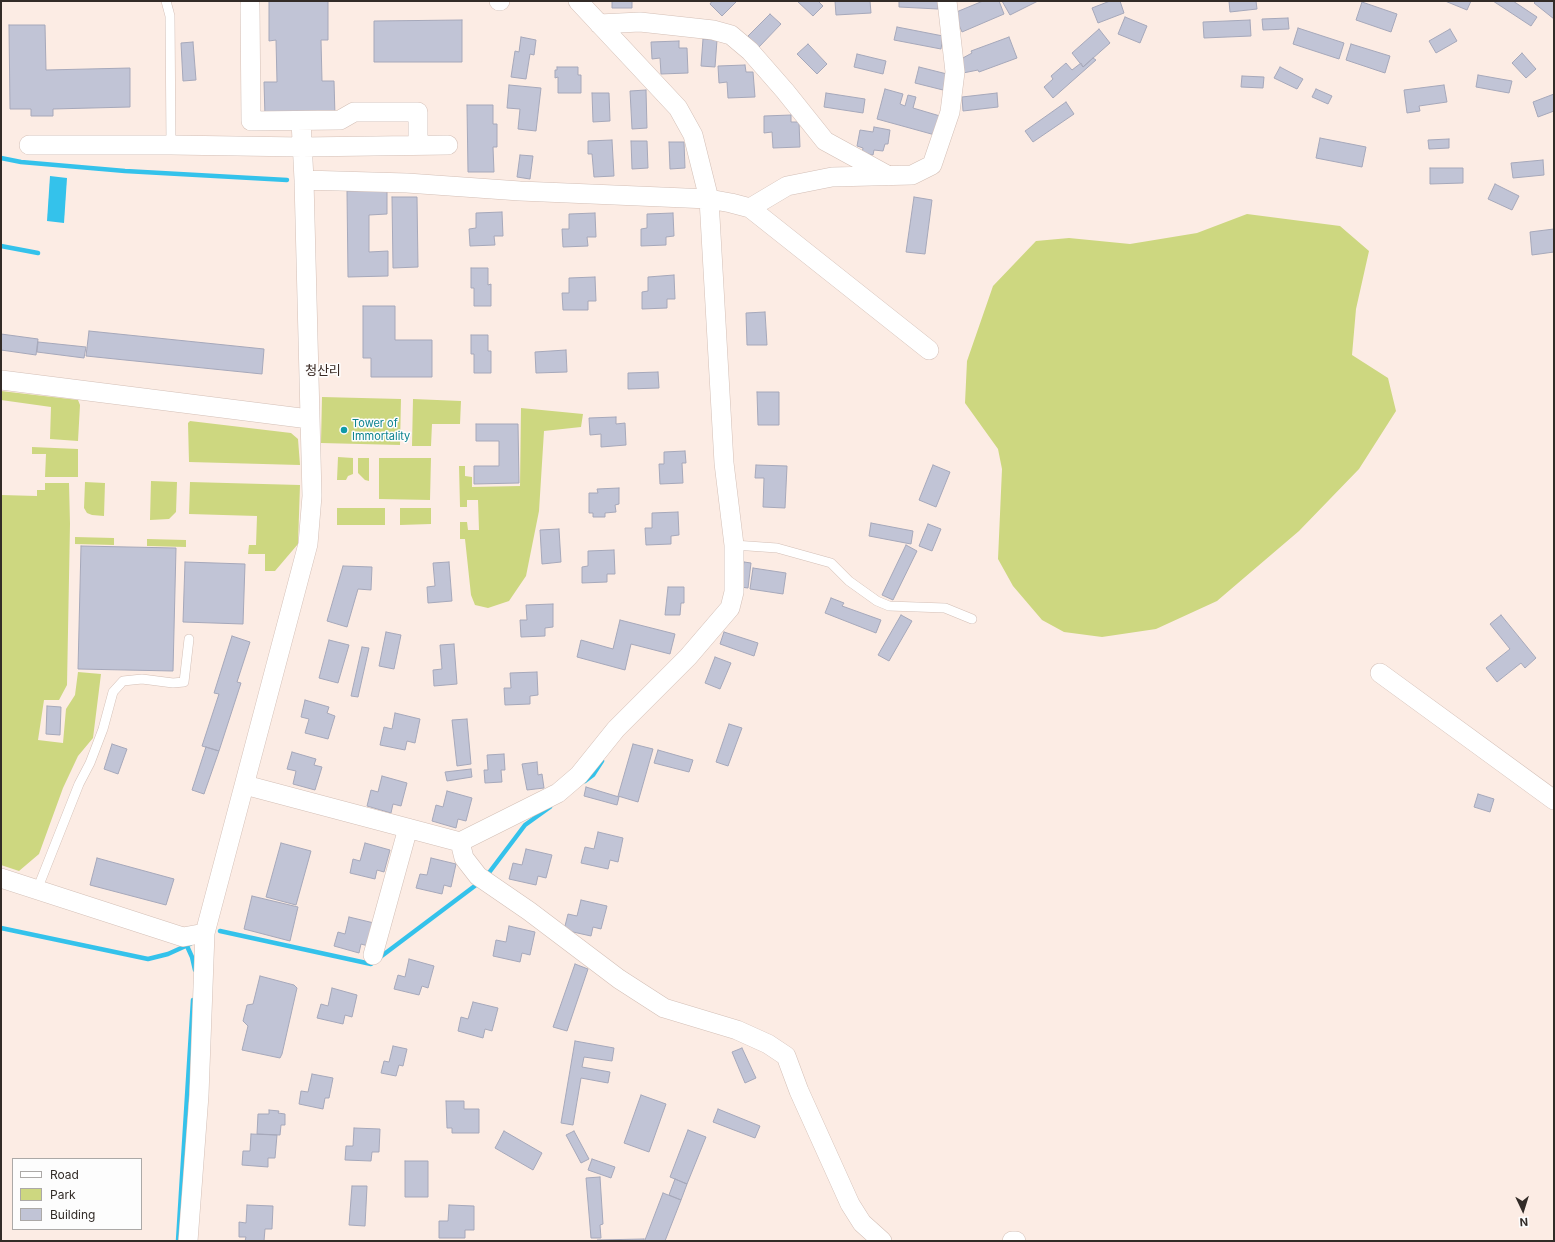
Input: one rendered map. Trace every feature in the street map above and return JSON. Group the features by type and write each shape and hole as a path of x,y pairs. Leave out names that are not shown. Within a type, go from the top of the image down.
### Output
{"street":[{"path":"245,785 460,842 558,793 579,775 616,729 688,657 730,608 734,592 734,545 724,463 709,199 693,135 678,108 578,1"},
{"path":"750,208 787,186 832,177 912,175 932,165 939,150 950,112 955,72 947,1"},
{"path":"250,5 251,121 340,120 354,112 418,112 418,145"},
{"path":"599,24 640,22 713,30 732,35 750,51 785,91 825,141 890,176"},
{"path":"188,1241 198,1095 205,933 308,544 312,496 304,180 301,121"},
{"path":"29,145 171,145 302,148 448,145"},
{"path":"304,180 407,183 520,191 709,199 750,208 929,350"},
{"path":"1,380 309,419"},
{"path":"1380,673 1554,800"},
{"path":"373,955 408,828"},
{"path":"460,842 464,858 478,876 529,911 619,979 664,1008 737,1030 768,1044 786,1056 799,1091 850,1204 862,1223 882,1241"},
{"path":"1,878 183,937 205,933"}],"lane":[{"path":"166,1 170,16 171,145"},
{"path":"734,545 777,548 831,563 849,581 877,600 889,606 945,608 972,619"},
{"path":"37,890 78,784 90,763 103,729 113,692 123,681 142,679 173,683 184,682 189,639"}],"green space":[{"path":"1247,214 1340,226 1369,251 1356,309 1352,355 1388,378 1396,411 1359,469 1299,531 1217,601 1156,629 1102,637 1064,632 1042,620 1013,586 998,559 1002,469 998,449 965,403 967,361 993,286 1036,241 1069,238 1130,244 1197,233"},
{"path":"1,391 78,400 80,405 78,441 50,439 51,407 1,400"},
{"path":"322,397 401,399 400,445 321,443"},
{"path":"413,399 461,401 460,424 432,424 431,446 412,446"},
{"path":"521,408 583,414 581,427 544,431 539,511 526,576 509,601 488,608 475,605 471,595 465,539 460,539 460,522 467,522 468,530 479,530 478,500 467,500 467,507 460,507 459,466 465,466 465,476 472,477 472,487 520,486"},
{"path":"190,421 291,433 298,439 300,465 189,462 188,423"},
{"path":"32,447 78,449 78,477 45,477 46,454 32,454"},
{"path":"338,457 353,458 353,474 348,476 346,480 337,480"},
{"path":"358,458 369,458 369,481 365,480 358,473"},
{"path":"379,458 431,458 430,500 379,499"},
{"path":"151,481 177,482 176,512 169,519 150,520"},
{"path":"85,482 105,483 104,516 87,513 84,508"},
{"path":"190,482 300,485 298,544 275,571 265,571 265,554 248,554 249,545 256,545 257,516 189,514"},
{"path":"45,483 69,483 70,524 67,685 59,700 44,700 38,740 63,743 66,709 75,695 78,672 101,674 93,738 78,756 63,788 39,854 19,871 1,865 1,495 37,496 37,490 45,490"},
{"path":"337,508 385,508 385,525 337,525"},
{"path":"400,508 431,508 431,524 400,525"},
{"path":"75,537 114,538 114,545 75,544"},
{"path":"147,539 186,540 186,547 147,546"}],"water":[{"path":"50,176 67,178 64,223 47,221"}],"building":[{"path":"269,1 328,1 328,40 321,40 322,81 334,81 335,116 265,117 264,82 277,82 276,40 269,41"},
{"path":"612,1 632,1 632,8 612,8"},
{"path":"712,1 737,1 722,16 710,4"},
{"path":"797,1 818,1 823,6 813,16"},
{"path":"835,1 870,1 871,13 836,15"},
{"path":"899,1 938,1 938,9 899,7"},
{"path":"983,1 999,1 1004,14 962,32 954,13"},
{"path":"1002,1 1038,1 1010,15"},
{"path":"1110,1 1120,1 1124,13 1098,23 1092,8"},
{"path":"1229,1 1256,1 1257,9 1230,12"},
{"path":"1445,1 1471,1 1467,10"},
{"path":"1493,1 1513,1 1537,17 1531,26"},
{"path":"1536,1 1554,1 1554,19 1534,3"},
{"path":"1362,2 1397,14 1391,32 1356,20"},
{"path":"770,14 781,24 759,47 748,36"},
{"path":"1125,17 1147,26 1140,43 1118,34"},
{"path":"1288,18 1289,29 1263,30 1262,19"},
{"path":"462,20 462,62 374,62 374,21"},
{"path":"1250,20 1251,36 1204,38 1203,22"},
{"path":"9,25 45,25 46,70 130,68 130,107 53,109 53,116 31,116 31,109 10,109"},
{"path":"897,27 943,36 941,49 894,40"},
{"path":"1298,28 1344,43 1339,59 1293,44"},
{"path":"1099,29 1110,43 1083,67 1072,53"},
{"path":"1450,29 1457,41 1436,53 1429,41"},
{"path":"521,37 536,40 534,55 530,54 526,79 511,77 515,51 519,52"},
{"path":"1009,37 1017,58 979,72 978,70 963,73 961,59 972,53 971,51"},
{"path":"703,39 717,40 715,67 701,66"},
{"path":"679,41 679,48 687,48 688,73 661,74 660,58 652,59 651,42"},
{"path":"193,42 196,80 183,81 181,43"},
{"path":"808,44 827,64 817,74 797,54"},
{"path":"1351,44 1390,56 1385,73 1346,60"},
{"path":"1522,53 1536,69 1526,78 1512,63"},
{"path":"857,54 886,61 883,74 854,67"},
{"path":"1093,58 1096,60 1053,98 1044,87 1053,79 1051,76 1066,63 1072,70 1081,63 1083,67"},
{"path":"745,65 746,72 753,72 755,97 728,98 727,82 719,83 718,66"},
{"path":"557,67 578,67 578,75 581,75 581,93 558,93 558,77 555,78 555,70 557,70"},
{"path":"919,67 947,74 943,90 915,83"},
{"path":"1280,67 1303,79 1297,89 1274,78"},
{"path":"1478,75 1512,81 1509,93 1476,87"},
{"path":"1242,76 1264,77 1263,88 1241,87"},
{"path":"509,85 541,88 536,131 518,129 520,109 507,108"},
{"path":"1444,85 1447,102 1419,106 1420,111 1407,113 1404,90"},
{"path":"885,89 903,94 900,104 905,106 908,95 916,97 913,108 940,116 935,135 877,119"},
{"path":"1316,89 1332,96 1328,104 1312,97"},
{"path":"646,90 647,128 632,129 630,91"},
{"path":"592,93 609,93 610,121 593,122"},
{"path":"826,93 865,99 863,113 824,107"},
{"path":"997,93 998,107 963,111 962,97"},
{"path":"1554,94 1554,111 1538,117 1533,102"},
{"path":"1066,102 1074,114 1033,142 1025,131"},
{"path":"467,105 493,105 493,124 497,124 497,147 493,147 494,172 468,172"},
{"path":"791,115 791,122 799,122 800,147 773,148 772,132 764,133 764,116"},
{"path":"874,127 890,130 888,144 885,144 883,151 874,150 873,155 862,153 863,148 857,146 860,130 873,132"},
{"path":"1320,138 1366,147 1362,167 1316,158"},
{"path":"1449,139 1449,148 1429,149 1428,140"},
{"path":"612,140 614,176 594,177 592,154 588,154 588,141"},
{"path":"631,141 647,141 648,168 632,169"},
{"path":"669,142 684,142 685,168 670,169"},
{"path":"520,155 533,156 530,179 517,177"},
{"path":"1543,160 1544,175 1513,178 1511,163"},
{"path":"1430,168 1463,168 1463,183 1430,184"},
{"path":"1495,184 1519,196 1512,210 1488,199"},
{"path":"387,190 387,214 369,215 369,252 388,251 388,276 348,277 347,191"},
{"path":"392,197 417,197 418,267 393,268"},
{"path":"914,197 932,200 925,254 906,252"},
{"path":"502,212 503,236 494,236 495,245 470,246 469,229 476,228 476,213"},
{"path":"595,213 596,237 587,237 588,246 563,247 562,229 569,229 569,214"},
{"path":"673,213 674,236 666,237 666,245 641,246 641,229 647,228 647,214"},
{"path":"1554,229 1554,252 1532,255 1530,232"},
{"path":"471,268 488,268 488,285 491,284 491,306 474,306 474,288 471,288"},
{"path":"674,275 675,299 667,299 667,308 642,309 642,292 648,291 648,277"},
{"path":"595,277 596,301 588,301 588,310 563,310 562,293 569,293 569,278"},
{"path":"363,306 395,306 395,340 432,340 432,377 371,377 371,358 363,358"},
{"path":"765,312 767,345 747,345 746,313"},
{"path":"89,331 264,349 262,374 86,356"},
{"path":"1,334 38,339 36,355 1,350"},
{"path":"471,335 488,335 488,351 491,351 491,373 474,373 474,354 471,354"},
{"path":"38,342 86,347 84,358 37,352"},
{"path":"566,350 567,372 536,373 535,352"},
{"path":"658,372 659,388 628,389 628,373"},
{"path":"757,392 779,392 779,425 758,425"},
{"path":"616,417 616,424 625,423 626,445 601,447 601,434 590,435 589,418"},
{"path":"476,424 518,424 519,483 474,484 474,466 499,466 499,441 476,441"},
{"path":"685,451 686,463 682,463 683,483 660,484 659,464 664,464 664,452"},
{"path":"756,465 787,466 785,508 763,507 764,478 755,478"},
{"path":"933,465 950,472 936,507 919,500"},
{"path":"619,488 619,504 615,505 616,512 605,513 605,517 593,517 593,513 589,513 589,493 598,493 597,489"},
{"path":"678,512 679,535 671,536 671,544 646,545 645,528 652,528 652,513"},
{"path":"871,523 913,531 911,544 869,536"},
{"path":"928,524 941,529 932,551 919,546"},
{"path":"559,529 561,562 542,564 540,530"},
{"path":"906,545 917,551 893,600 882,595"},
{"path":"81,546 176,548 173,671 78,669"},
{"path":"614,550 615,574 607,574 607,582 582,583 582,567 588,566 588,551"},
{"path":"185,562 245,564 243,624 183,622"},
{"path":"449,562 452,601 428,603 427,587 435,586 433,563"},
{"path":"744,562 751,563 748,588 740,587"},
{"path":"343,566 372,567 371,590 358,589 347,627 327,621"},
{"path":"753,568 786,573 783,594 750,589"},
{"path":"668,587 684,587 684,603 681,603 680,615 665,615"},
{"path":"831,598 844,603 842,606 881,620 876,633 825,613"},
{"path":"553,604 553,627 545,628 545,636 521,637 520,620 527,620 526,605"},
{"path":"901,615 912,621 889,661 878,655"},
{"path":"1501,615 1536,658 1525,668 1521,663 1497,682 1486,668 1510,649 1490,624"},
{"path":"620,620 675,634 670,654 631,644 625,670 577,657 581,640 613,649"},
{"path":"386,632 401,635 394,669 379,666"},
{"path":"724,632 758,643 754,656 720,644"},
{"path":"232,636 250,642 237,682 241,683 219,751 202,746 219,694 214,693"},
{"path":"329,640 349,645 338,683 319,678"},
{"path":"454,644 457,684 434,686 433,670 442,669 440,645"},
{"path":"362,647 369,648 358,697 351,696"},
{"path":"715,657 731,663 720,689 705,683"},
{"path":"537,672 538,695 530,696 530,704 505,705 504,688 511,688 510,673"},
{"path":"305,700 329,707 327,713 335,716 328,739 305,733 309,719 301,717"},
{"path":"47,706 61,707 60,735 46,734"},
{"path":"395,713 420,719 415,743 407,741 405,750 380,745 384,727 392,729"},
{"path":"467,719 471,764 457,766 452,720"},
{"path":"729,724 742,728 728,766 716,762"},
{"path":"112,744 127,749 118,774 104,769"},
{"path":"633,744 653,749 638,802 618,796"},
{"path":"206,747 219,751 204,794 192,790"},
{"path":"658,750 693,760 689,772 654,763"},
{"path":"292,752 316,759 314,765 322,767 315,790 293,784 296,771 287,769"},
{"path":"504,754 505,770 501,770 502,782 485,783 484,770 488,770 487,755"},
{"path":"537,762 538,775 542,774 544,788 527,790 522,764"},
{"path":"471,769 472,777 447,781 445,772"},
{"path":"382,776 407,783 401,806 393,804 391,813 367,806 371,790 378,792"},
{"path":"586,787 619,797 617,805 584,796"},
{"path":"447,791 472,798 466,821 458,819 456,828 432,821 436,805 443,807"},
{"path":"1478,794 1494,799 1490,812 1474,807"},
{"path":"598,832 623,838 618,862 610,860 608,869 581,863 585,847 594,849"},
{"path":"281,843 311,851 296,905 266,897"},
{"path":"365,843 390,850 384,872 377,870 375,879 350,873 353,859 360,861"},
{"path":"526,849 552,855 546,878 538,876 536,885 509,879 513,863 522,865"},
{"path":"97,858 174,879 166,905 90,885"},
{"path":"431,858 456,864 451,887 444,885 442,894 416,888 420,874 427,875"},
{"path":"252,896 298,907 290,941 244,929"},
{"path":"581,900 607,906 601,929 593,927 591,936 564,930 568,914 577,916"},
{"path":"349,917 374,923 368,946 361,944 359,953 334,946 338,932 345,934"},
{"path":"509,926 535,932 530,955 522,953 520,962 493,956 496,940 506,942"},
{"path":"409,959 434,966 428,988 422,986 419,995 394,989 398,975 405,977"},
{"path":"575,964 588,969 567,1031 553,1027"},
{"path":"260,976 294,985 297,988 280,1058 242,1050 248,1026 243,1021 247,1005 253,1004"},
{"path":"332,988 357,995 352,1017 345,1015 343,1024 317,1018 321,1004 328,1006"},
{"path":"473,1002 498,1008 492,1031 485,1029 483,1038 458,1031 461,1017 468,1019"},
{"path":"575,1041 614,1048 612,1061 584,1057 582,1067 610,1072 608,1083 581,1078 573,1125 561,1123"},
{"path":"393,1046 407,1049 403,1066 399,1065 396,1076 381,1073 384,1061 389,1062"},
{"path":"742,1048 756,1078 745,1083 732,1052"},
{"path":"312,1074 333,1078 329,1098 325,1098 323,1109 299,1104 301,1091 308,1092"},
{"path":"641,1095 666,1104 649,1152 624,1143"},
{"path":"446,1101 464,1101 464,1109 479,1109 479,1133 452,1133 452,1128 447,1128"},
{"path":"718,1109 760,1126 755,1138 713,1122"},
{"path":"269,1110 279,1111 278,1113 285,1114 285,1125 281,1125 280,1135 257,1134 258,1114 269,1114"},
{"path":"354,1128 380,1129 379,1152 372,1152 371,1161 345,1160 346,1146 353,1146"},
{"path":"688,1130 706,1137 687,1184 670,1177"},
{"path":"504,1131 542,1153 533,1170 495,1148"},
{"path":"574,1131 589,1159 581,1163 566,1135"},
{"path":"251,1134 277,1135 275,1158 268,1158 268,1167 242,1165 243,1151 250,1151"},
{"path":"592,1159 615,1167 611,1178 588,1170"},
{"path":"405,1161 428,1161 428,1197 405,1197"},
{"path":"600,1177 603,1224 600,1225 601,1238 591,1238 586,1178"},
{"path":"675,1179 687,1184 681,1200 669,1195"},
{"path":"352,1186 367,1186 365,1226 349,1225"},
{"path":"663,1193 681,1200 665,1241 645,1240"},
{"path":"247,1205 273,1206 272,1229 265,1229 264,1241 245,1241 246,1237 239,1237 239,1222 246,1223"},
{"path":"449,1205 474,1206 474,1230 465,1230 465,1238 439,1238 439,1221 448,1221"},
{"path":"644,1239 644,1241 597,1241 597,1240"}],"waterway":[{"path":"1,158 21,162 125,171 287,180"},
{"path":"1,246 38,253"},
{"path":"585,781 593,775 602,761"},
{"path":"488,874 525,825 550,807"},
{"path":"220,931 371,964 480,882"},
{"path":"1,928 148,959 168,954 190,944"},
{"path":"187,946 192,957 195,970"},
{"path":"178,1241 193,1000"}],"place":[{"name":"Tower of Immortality","path":"344,430"}],"district":[{"name":"청산리","path":"323,371"}]}
